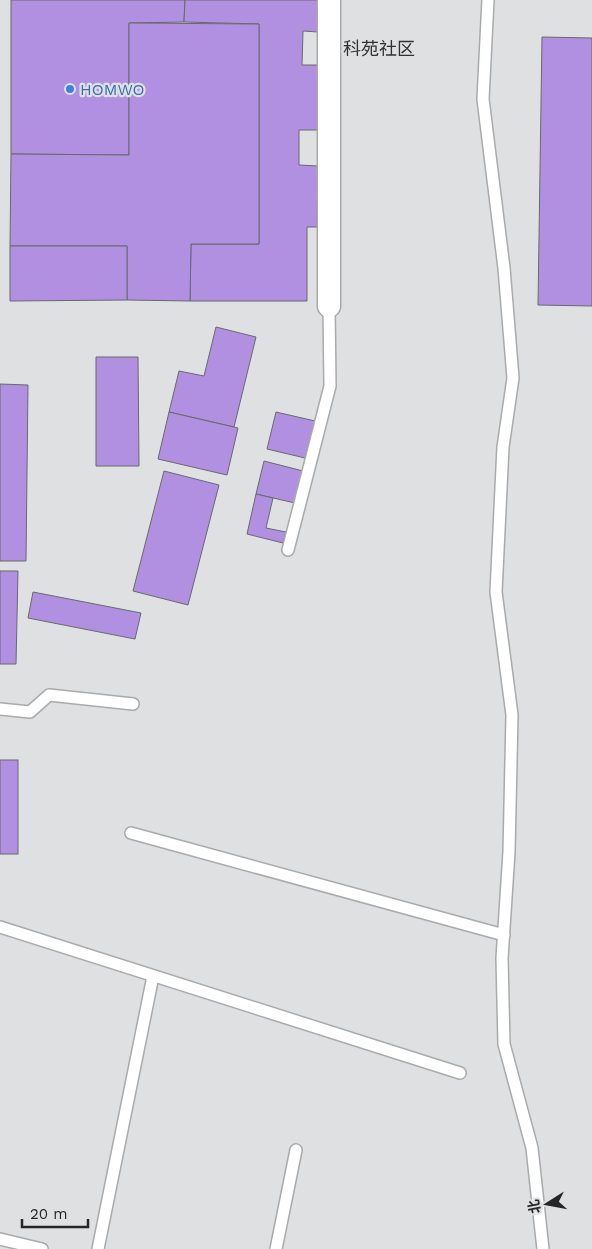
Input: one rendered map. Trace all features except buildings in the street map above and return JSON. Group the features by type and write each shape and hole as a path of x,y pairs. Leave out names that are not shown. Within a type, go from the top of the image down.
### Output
{"street":[{"path":"329,0 329,306"}],"lane":[{"path":"488,0 483,99 504,268 513,378 504,447 496,592 512,715 509,852 502,958 504,1044 532,1148 543,1249"},
{"path":"288,550 330,386 329,306"},
{"path":"0,709 30,712 48,695 133,704"},
{"path":"131,833 504,935"},
{"path":"0,927 460,1073"},
{"path":"98,1249 153,976"},
{"path":"276,1249 296,1150"},
{"path":"0,1239 42,1249"}],"place":[{"name":"HOMWO","path":"70,89"}],"district":[{"name":"科苑社区","path":"379,48"}]}
